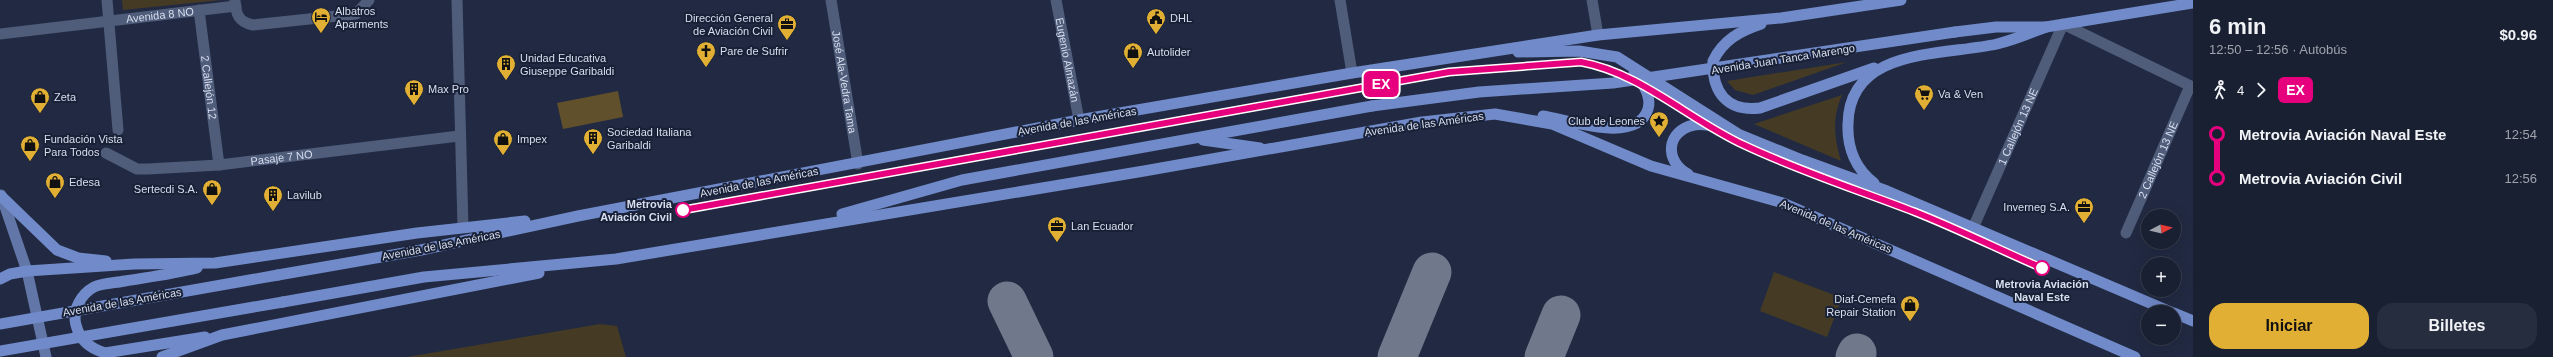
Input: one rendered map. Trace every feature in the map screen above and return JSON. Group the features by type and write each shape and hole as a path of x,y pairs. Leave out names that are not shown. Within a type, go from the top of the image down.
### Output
{"main road":[{"path":"1598,34 1781,18 1901,0"},
{"name":"Avenida Juan Tanca Marengo","path":"1372,106 1479,92 1613,83 1955,32 1996,27 2046,27 2193,3"},
{"path":"1781,18 1742,30 1732,37 1716,55 1713,61 1714,82 1724,98 1731,104 1740,108 1760,108 1896,62 1999,44 2046,27"},
{"name":"Avenida de las Américas","path":"0,324 421,250 578,216 858,164 1079,120 1472,53 1598,34"},
{"name":"Avenida de las Américas","path":"1472,53 1596,52 1624,60 1738,134 1802,160 1887,191 2154,305"},
{"path":"1495,114 1531,114 1618,129 1636,124 1648,111 1649,104 1645,87 1631,70 1613,59 1596,52"},
{"path":"1887,191 1874,183 1858,167 1850,144 1848,116 1856,90 1864,79 1874,71 1896,62"},
{"name":"Avenida de las Américas","path":"793,228 962,180 1372,106"},
{"name":"Avenida de las Américas","path":"0,351 424,277 586,263 1422,122 1495,114 1552,124 1651,166 1783,202 2135,357"},
{"path":"1693,177 1678,167 1670,153 1673,138 1679,132 1691,126 1704,125 1738,134"},
{"path":"1193,138 1269,149"},
{"path":"1,194 57,250 78,258 134,264"},
{"path":"1,194 27,272 46,357"},
{"path":"578,216 463,227 215,263 182,272 106,284 86,292 75,311 75,322 78,333 84,343 94,350 117,352 222,335 429,296 586,263"},
{"path":"0,279 10,274 27,272 134,264 215,263"},
{"path":"2181,316 2193,321"},
{"path":"162,357 222,335"},
{"path":"106,357 117,352"}],"street":[{"path":"107,0 110,21 118,130"},
{"name":"Avenida 8 NO","path":"0,34 199,10 236,3 238,17 244,24 253,25 356,14 369,0"},
{"path":"457,0 459,136 463,227"},
{"name":"José Ala-Vedra Tama","path":"830,0 858,164"},
{"name":"Eugenio Almazán","path":"1056,0 1079,120"},
{"path":"1340,0 1352,73"},
{"path":"1592,0 1598,34"},
{"name":"2 Callejón 12","path":"199,10 219,165"},
{"path":"2063,24 2191,87"},
{"name":"1 Callejón 13 NE","path":"1972,228 2063,24"},
{"name":"2 Callejón 13 NE","path":"2126,233 2191,87"},
{"name":"Pasaje 7 NO","path":"106,153 138,169 219,165 459,136"}],"shaded area":[{"path":"122,0 221,0 123,10"},
{"path":"1847,62 1753,95 1735,90 1727,81"},
{"path":"618,91 623,117 563,129 557,103"},
{"path":"1842,95 1835,120 1837,144 1841,161 1754,124"},
{"path":"1774,272 1842,298 1827,337 1760,311"},
{"path":"600,324 617,326 626,357 407,357"}],"taxiway":[{"path":"1397,357 1432,272"},
{"path":"1007,301 1034,357"},
{"path":"1544,357 1561,315"},
{"path":"1855,357 1857,353"}],"bus line":[{"name":"EX","path":"683,210 1449,72 1581,62 1601,66 1630,78 1704,125 1744,145 1916,212 2042,268"}],"place":[{"name":"Albatros Aparments","path":"321,34"},
{"name":"DHL","path":"1156,35"},
{"name":"Dirección General de Aviación Civil","path":"787,41"},
{"name":"Pare de Sufrir","path":"706,68"},
{"name":"Autolider","path":"1133,69"},
{"name":"Unidad Educativa Giuseppe Garibaldi","path":"506,81"},
{"name":"Max Pro","path":"414,106"},
{"name":"Va & Ven","path":"1924,111"},
{"name":"Zeta","path":"40,114"},
{"name":"Club de Leones","path":"1659,138"},
{"name":"Sociedad Italiana Garibaldi","path":"593,155"},
{"name":"Impex","path":"503,156"},
{"name":"Fundación Vista Para Todos","path":"30,162"},
{"name":"Edesa","path":"55,199"},
{"name":"Sertecdi S.A.","path":"212,206"},
{"name":"Metrovia Aviación Civil","path":"683,210"},
{"name":"Lavilub","path":"273,212"},
{"name":"Inverneg S.A.","path":"2084,224"},
{"name":"Lan Ecuador","path":"1057,243"},
{"name":"Metrovia Aviación Naval Este","path":"2042,268"},
{"name":"Diaf-Cemefa Repair Station","path":"1910,322"}]}
